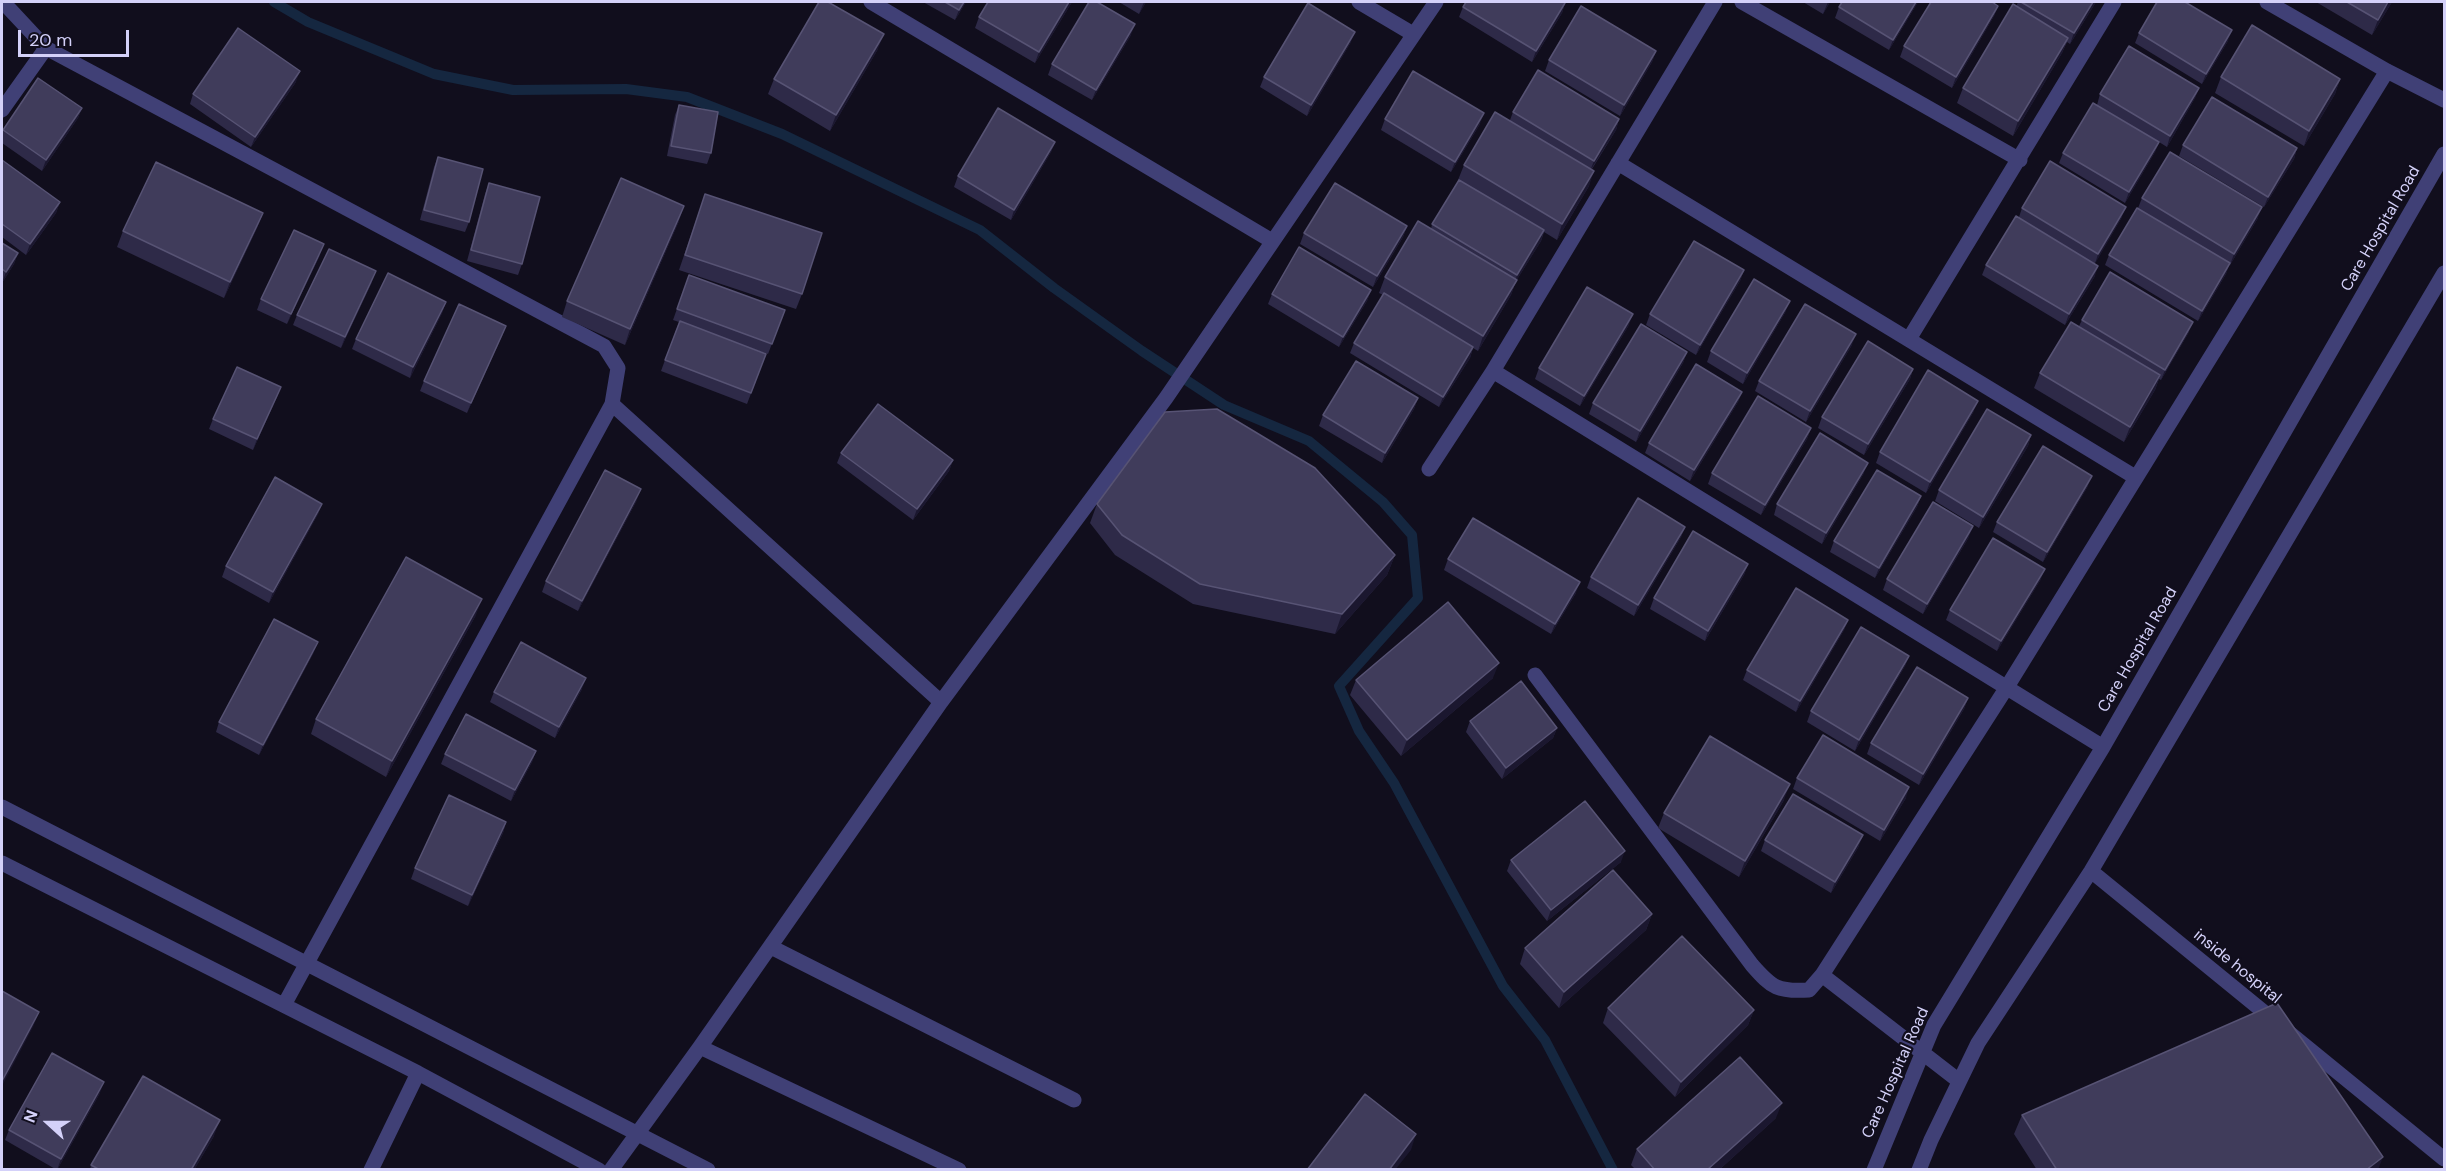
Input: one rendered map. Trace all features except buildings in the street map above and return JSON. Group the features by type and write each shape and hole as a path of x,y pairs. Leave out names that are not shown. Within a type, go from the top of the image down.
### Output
{"street":[{"path":"3,2 46,48 604,346 618,368 612,404 284,1005"},
{"path":"871,2 1272,241"},
{"path":"1359,2 1413,34"},
{"path":"611,1170 771,947 941,702 1166,398 1436,2"},
{"path":"1429,468 1493,371 1715,2"},
{"path":"1742,2 2020,160"},
{"path":"1909,339 2020,160 2114,2"},
{"path":"2267,2 2387,71 2445,100"},
{"path":"2,110 46,48"},
{"path":"1535,675 1752,965 1768,983 1788,992 1809,990 1822,975 2007,687 2387,71"},
{"name":"Care Hospital Road","path":"1874,1170 1934,1025 2103,747 2445,154"},
{"path":"1618,164 2135,477"},
{"path":"1919,1170 1978,1043 2091,871 2445,273"},
{"path":"1493,371 2103,747"},
{"path":"612,404 941,702"},
{"path":"2,807 708,1170"},
{"path":"2,864 418,1072 598,1170"},
{"name":"inside hospital","path":"2091,871 2445,1159"},
{"path":"771,947 1074,1100"},
{"path":"1822,975 1959,1081"},
{"path":"700,1047 959,1170"},
{"path":"371,1170 418,1072"}],"waterway":[{"path":"274,2 308,22 434,74 513,90 626,89 687,97 782,134 980,230 1054,288 1142,351 1224,405 1309,441 1383,502 1412,535 1418,598 1339,686 1359,731 1394,783 1503,986 1545,1040 1613,1170"}]}
